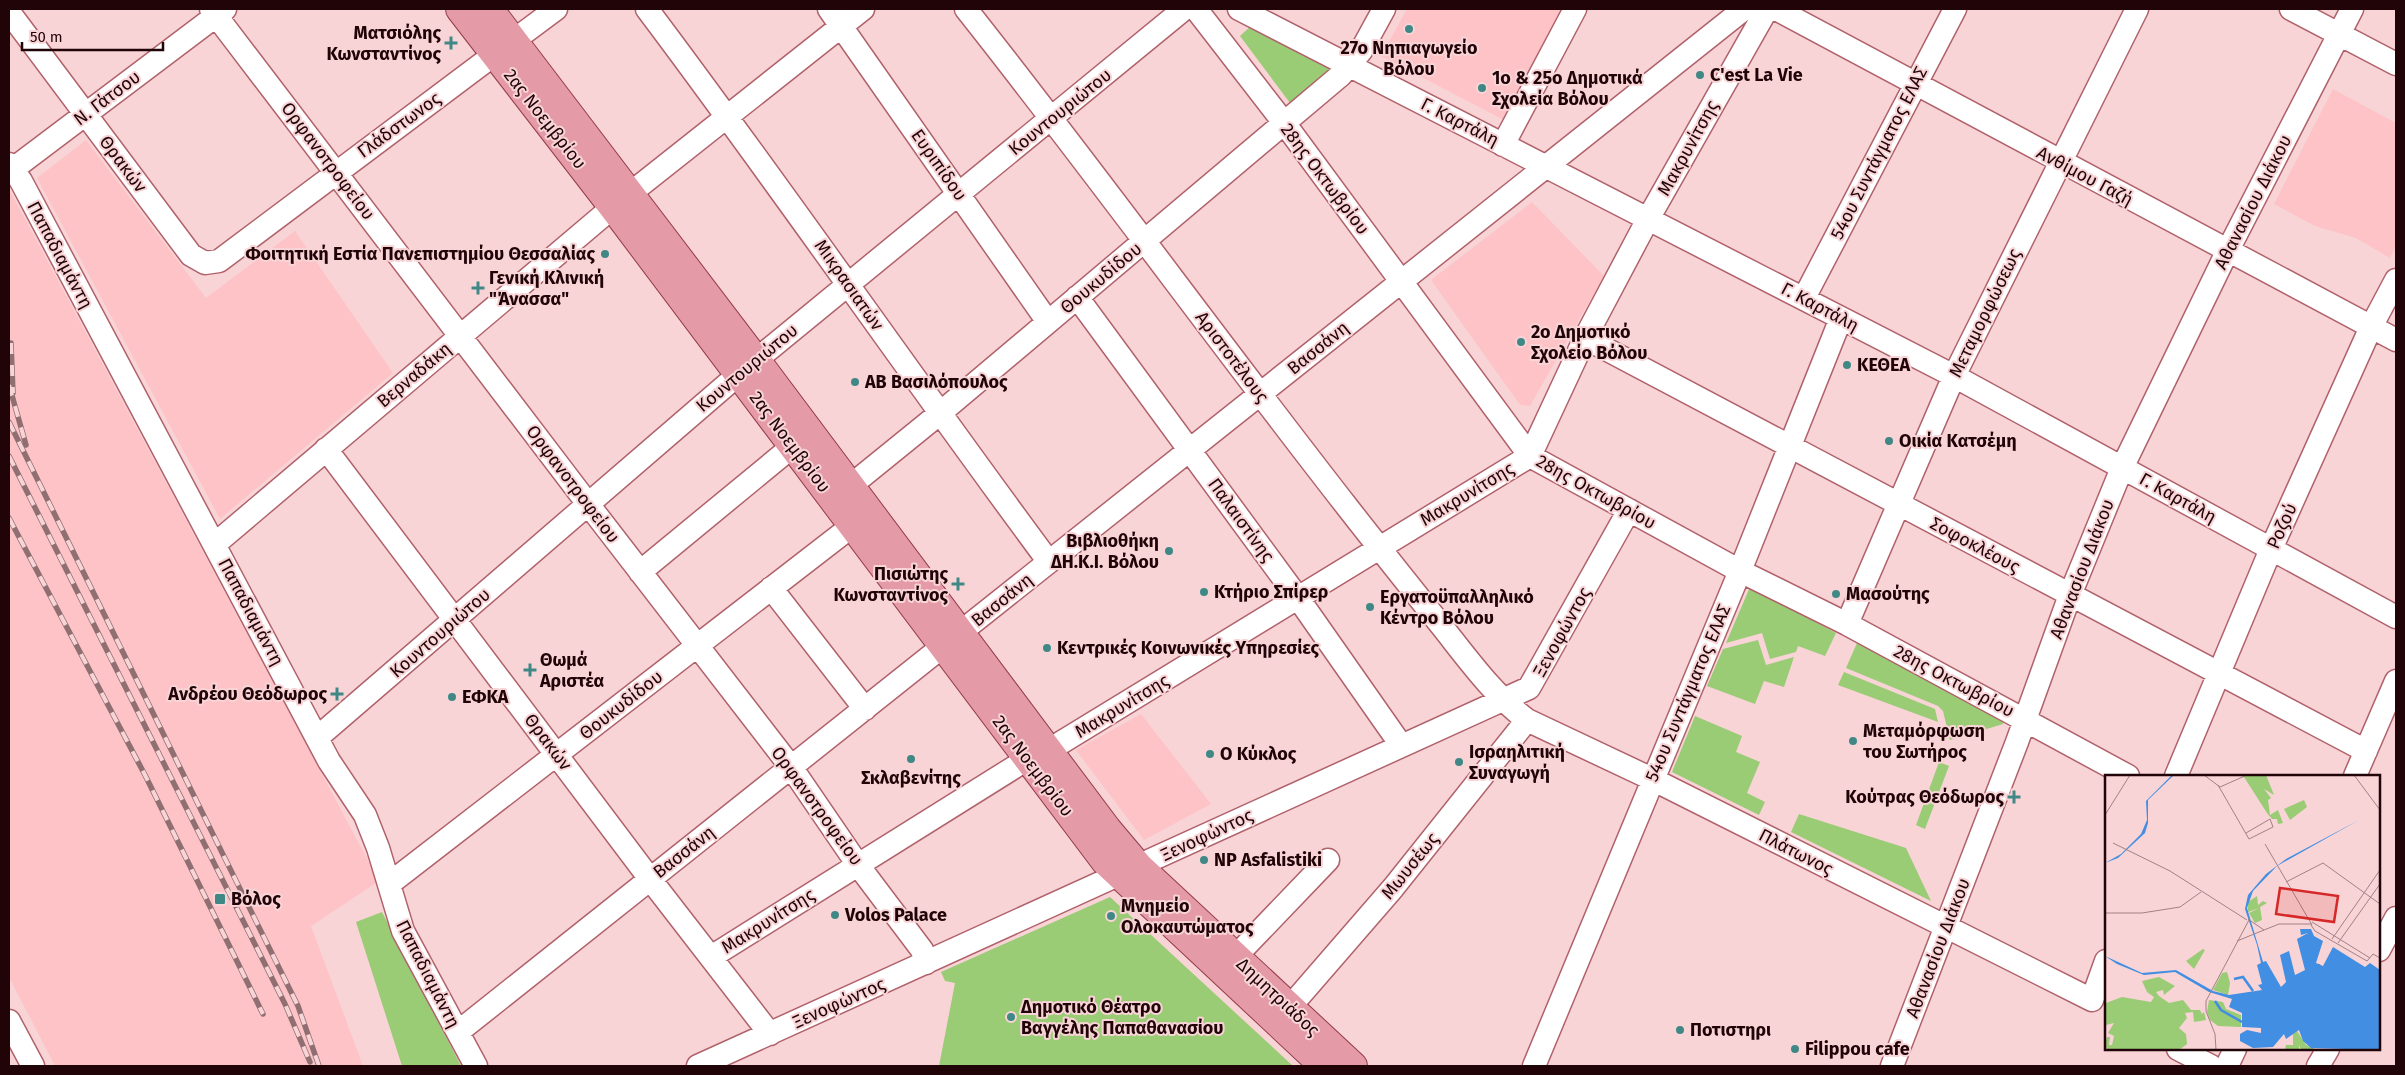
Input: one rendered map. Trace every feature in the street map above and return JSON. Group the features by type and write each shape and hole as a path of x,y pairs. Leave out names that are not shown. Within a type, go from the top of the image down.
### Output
{"main road":[{"name":"2ας Νοεμβρίου","path":"460,9 504,48 747,367 849,487 951,640"},
{"name":"2ας Νοεμβρίου","path":"489,9 504,48"},
{"name":"2ας Νοεμβρίου","path":"747,367 793,446 852,526 951,640 1039,754 1106,829 1129,871"},
{"name":"Δημητριάδος","path":"1129,871 1234,956 1353,1066"},
{"name":"Δημητριάδος","path":"1129,871 1324,1066"}],"street":[{"name":"Γλάδστωνος","path":"205,263 219,261 556,9"},
{"name":"Μικρασιατών","path":"647,9 728,117 849,284 939,414 1049,562"},
{"name":"Βερναδάκη","path":"216,544 621,200 728,117 835,18 864,9"},
{"name":"Αριστοτέλους","path":"966,9 1052,118 1260,394 1379,548 1492,690 1503,700"},
{"name":"Κουντουριώτου","path":"318,737 455,621 747,367 1184,9"},
{"name":"28ης Οκτωβρίου","path":"1196,9 1285,124 1530,456 1740,571 1848,624 2126,775"},
{"name":"Γ. Καρτάλη","path":"1239,9 1954,376 2396,617"},
{"name":"Θουκυδίδου","path":"849,487 1285,124 1350,66 1364,46 1384,9"},
{"path":"1503,145 1575,9"},
{"name":"Βασσάνη","path":"458,1032 1744,9"},
{"name":"Μακρυνίτσης","path":"711,957 1039,754 1530,456 1585,338 1648,219 1766,9"},
{"name":"Ανθίμου Γαζή","path":"1776,9 2227,252 2396,340"},
{"name":"54ου Συντάγματος ΕΛΑΣ","path":"1804,298 1914,84 1955,9"},
{"name":"Μεταμορφώσεως","path":"1848,624 1954,376 2137,9"},
{"path":"2291,9 2396,64"},
{"name":"Αθανασίου Διάκου","path":"1892,1066 2026,719 2070,595 2122,468 2227,252 2352,9"},
{"name":"Ν. Γάτσου","path":"11,167 86,115 218,11"},
{"name":"Ορφανοτροφείου","path":"218,11 336,172 791,767 858,865 922,950 926,963"},
{"name":"Θρακών","path":"9,12 191,255 205,263"},
{"name":"Ευριπίδου","path":"835,18 1048,322"},
{"name":"Παπαδιαμάντη","path":"11,167 216,544 335,770 365,814 374,836 403,931 476,1066"},
{"name":"Ροζού","path":"2176,775 2271,549 2371,327 2396,280"},
{"name":"Παλαιστίνης","path":"1077,297 1298,598 1401,745"},
{"name":"54ου Συντάγματος ΕΛΑΣ","path":"1534,1066 1740,571 1841,318"},
{"name":"Σοφοκλέους","path":"1585,338 2366,751"},
{"path":"640,572 793,446"},
{"name":"Θρακών","path":"326,449 650,879 770,1034"},
{"name":"Ξενοφώντος","path":"698,1066 1529,688 1534,684 1630,510"},
{"name":"Θουκυδίδου","path":"388,884 852,526"},
{"path":"771,588 865,709"},
{"path":"2355,775 2396,681"},
{"name":"Πλάτωνος","path":"1503,700 1527,720 1652,779 2092,1000 2105,965"},
{"name":"Μωυσέως","path":"1289,1008 1393,888 1527,720"},
{"path":"1234,956 1328,860"},
{"path":"2380,948 2391,920"},
{"path":"9,1021 33,1066"},
{"path":"2180,1050 2211,1066"},
{"path":"2227,1066 2235,1050"},
{"path":"2318,1066 2327,1050"}],"shaded area":[{"name":"1ο & 25ο Δημοτικά Σχολεία Βόλου","path":"1407,9 1563,9 1504,120 1381,56"},
{"path":"2333,89 2396,123 2396,246 2390,258 2356,238 2315,226 2274,204"},
{"path":"86,140 206,298 295,231 393,373 220,519 37,178"},
{"path":"9,189 379,881 311,926 363,1066 55,1066 9,977"},
{"name":"2ο Δημοτικό Σχολείο Βόλου","path":"1532,202 1604,276 1530,406 1520,405 1431,280"},
{"path":"1141,714 1211,804 1144,840 1076,750"}],"green space":[{"path":"1251,26 1337,71 1293,107 1240,36"},
{"path":"1750,587 1836,633 1825,656 1798,646 1796,652 1770,659 1762,633 1726,643"},
{"path":"1758,640 1766,665 1794,657 1784,687 1764,681 1755,704 1707,686 1723,649"},
{"path":"1857,643 2003,721 2003,724 1950,740 1943,711 1938,706 1846,668"},
{"path":"1844,672 1935,709 1938,722 1838,685"},
{"path":"1695,716 1742,736 1736,752 1760,762 1747,793 1765,802 1759,815 1672,772"},
{"path":"1939,762 1949,766 1925,829 1916,825"},
{"path":"1799,814 1906,848 1931,901 1791,832"},
{"path":"1110,897 1293,1066 939,1066 955,983 945,981 941,972"},
{"path":"382,912 461,1066 402,1066 356,922"}],"railway":[{"path":"11,343 13,393"},
{"path":"9,385 26,445"},
{"path":"9,422 298,1006 319,1066"},
{"path":"9,456 285,1004 310,1062"},
{"path":"9,518 145,775 263,1014"}],"place":[{"name":"27ο Νηπιαγωγείο Βόλου","path":"1409,29"},
{"name":"Ματσιόλης Κωνσταντίνος","path":"451,43"},
{"name":"C'est La Vie","path":"1700,75"},
{"name":"1ο & 25ο Δημοτικά Σχολεία Βόλου","path":"1482,88"},
{"name":"Φοιτητική Εστία Πανεπιστημίου Θεσσαλίας","path":"605,254"},
{"name":"Γενική Κλινική \"Άνασσα\"","path":"478,288"},
{"name":"2ο Δημοτικό Σχολείο Βόλου","path":"1521,342"},
{"name":"ΚΕΘΕΑ","path":"1847,365"},
{"name":"ΑΒ Βασιλόπουλος","path":"855,382"},
{"name":"Οικία Κατσέμη","path":"1889,441"},
{"name":"Βιβλιοθήκη ΔΗ.Κ.Ι. Βόλου","path":"1169,551"},
{"name":"Πισιώτης Κωνσταντίνος","path":"958,584"},
{"name":"Κτήριο Σπίρερ","path":"1204,592"},
{"name":"Μασούτης","path":"1836,594"},
{"name":"Εργατοϋπαλληλικό Κέντρο Βόλου","path":"1370,607"},
{"name":"Κεντρικές Κοινωνικές Υπηρεσίες","path":"1047,648"},
{"name":"Θωμά Αριστέα","path":"530,670"},
{"name":"Ανδρέου Θεόδωρος","path":"337,694"},
{"name":"ΕΦΚΑ","path":"452,697"},
{"name":"Μεταμόρφωση του Σωτήρος","path":"1853,741"},
{"name":"Ο Κύκλος","path":"1210,754"},
{"name":"Σκλαβενίτης","path":"911,759"},
{"name":"Ισραηλιτική Συναγωγή","path":"1459,762"},
{"name":"Κούτρας Θεόδωρος","path":"2014,797"},
{"name":"NP Asfalistiki","path":"1204,860"},
{"name":"Βόλος","path":"220,899"},
{"name":"Volos Palace","path":"835,915"},
{"name":"Μνημείο Ολοκαυτώματος","path":"1111,916"},
{"name":"Δημοτικό Θέατρο Βαγγέλης Παπαθανασίου","path":"1011,1017"},
{"name":"Ποτιστηρι","path":"1680,1030"},
{"name":"Filippou cafe","path":"1795,1049"}]}
